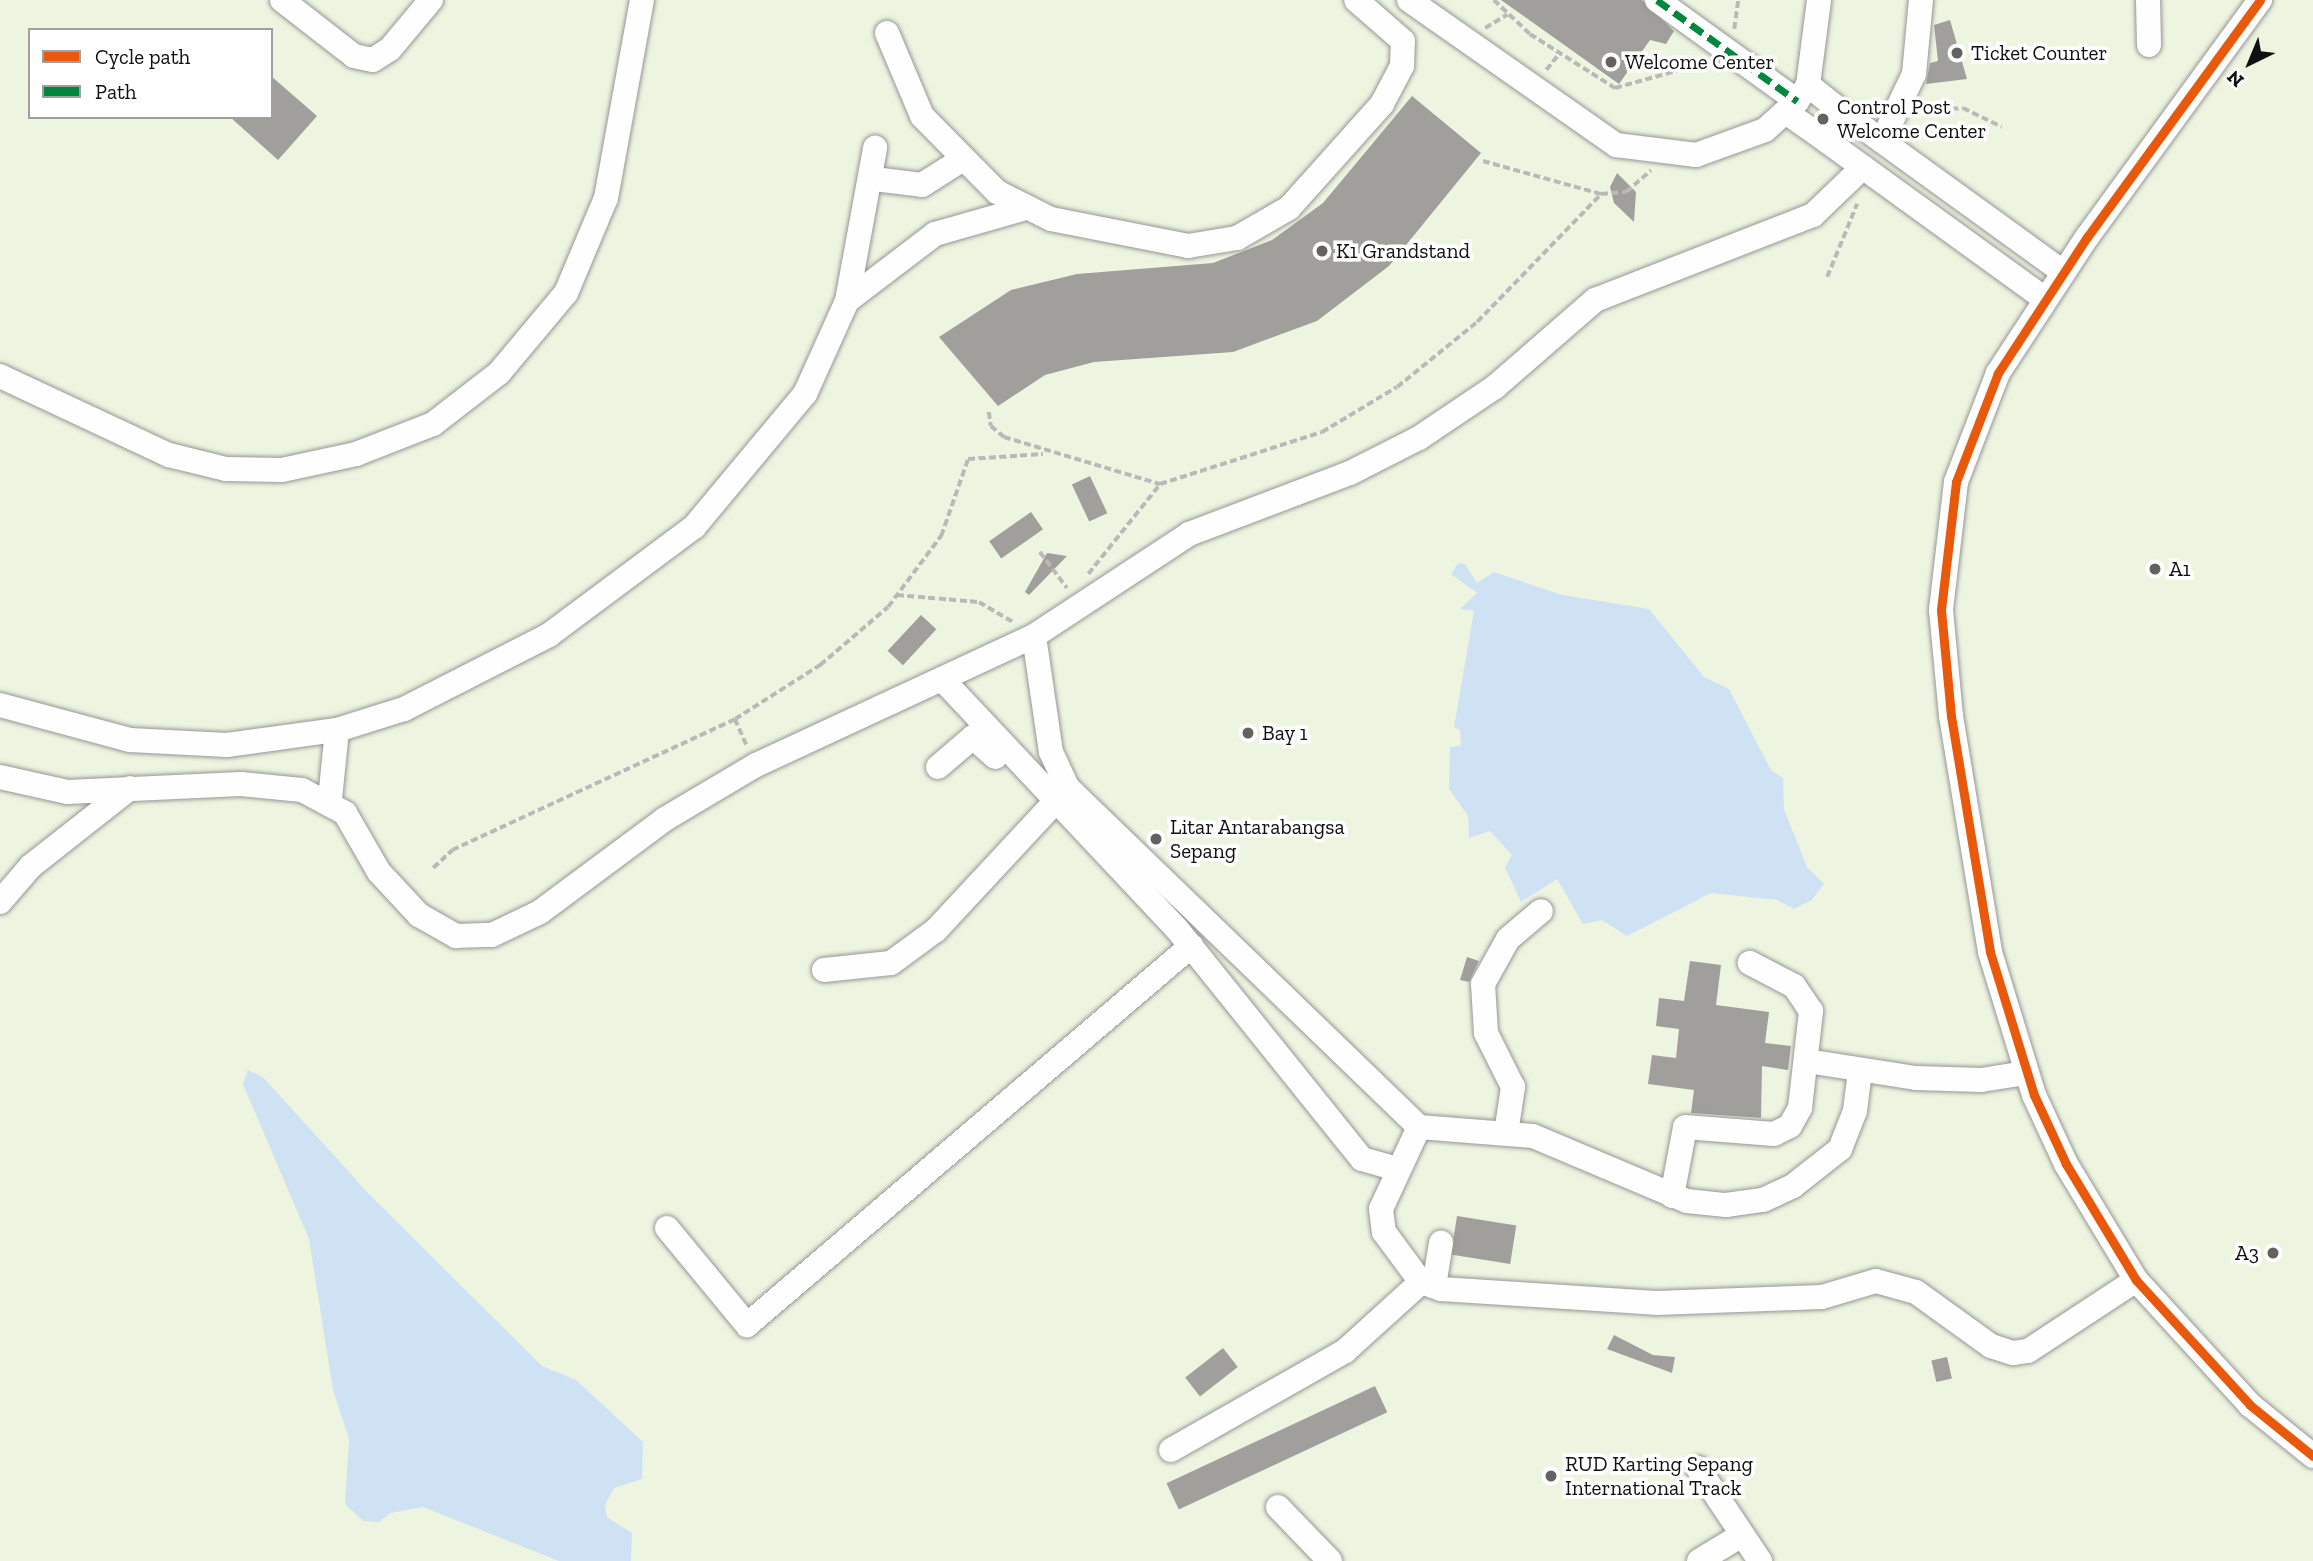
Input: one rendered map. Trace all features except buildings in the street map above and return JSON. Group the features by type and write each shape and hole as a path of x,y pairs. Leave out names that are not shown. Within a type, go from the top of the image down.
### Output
{"street":[{"path":"282,0 354,56 373,60 431,0"},
{"path":"0,376 169,455 226,469 282,470 344,457 433,425 499,373 566,293 606,198 642,0"},
{"path":"887,33 910,96 960,161 1023,209 1152,244 1237,239 1262,226 1335,163 1398,78 1403,41 1356,0"},
{"path":"1409,0 1616,145 1668,155 1725,147 1797,99 1819,0"},
{"path":"1657,0 1731,55 1797,99 1846,115 2063,272"},
{"path":"1882,141 1913,74 1921,0"},
{"path":"2148,0 2150,45"},
{"path":"2260,0 2063,272 1998,373 1964,451 1945,539 1941,610 1951,716 1990,952 2026,1073 2066,1164 2136,1280 2250,1405 2313,1457"},
{"path":"1797,99 1827,141 2045,299"},
{"path":"1827,141 1846,115"},
{"path":"0,705 130,740 227,745 337,730 435,694 549,635 694,527 737,482 805,394 847,302 874,179 875,148"},
{"path":"874,179 922,185 960,161"},
{"path":"0,777 67,792 130,788 278,786 330,799 355,827 379,872 419,915 456,936 492,935 540,912 721,785 1034,636 1189,534 1350,473 1419,438 1494,387 1595,300 1813,215 1863,167"},
{"path":"847,302 935,234 1023,209"},
{"path":"697,512 737,482"},
{"path":"1034,636 1039,699 1058,797"},
{"path":"943,680 1058,797 1191,946 1362,1159 1396,1169"},
{"path":"398,701 435,694"},
{"path":"330,799 337,730"},
{"path":"938,767 973,737 1058,797 1419,1127 1533,1136 1672,1196 1726,1205 1763,1200 1793,1186 1840,1149 1855,1111 1860,1071"},
{"path":"0,902 31,866 130,788"},
{"path":"824,970 891,963 936,930 1058,797"},
{"path":"1506,1133 1513,1087 1486,1033 1483,984 1508,939 1541,911"},
{"path":"667,1228 747,1325 1191,946"},
{"path":"1672,1196 1685,1127 1774,1134 1790,1126 1800,1108 1811,1010 1794,986 1750,963"},
{"path":"1807,1061 1860,1071 1981,1080 2026,1073"},
{"path":"1419,1127 1396,1169 1381,1222 1400,1259 1428,1284 1657,1303 1822,1297 1876,1281 1916,1292 1991,1346 2013,1353 2034,1347 2136,1280"},
{"path":"1171,1450 1345,1351 1428,1284 1441,1243"},
{"path":"1698,1468 1760,1561"},
{"path":"1278,1507 1329,1561"},
{"path":"1699,1561 1742,1535"}],"path":[{"path":"1494,0 1530,34 1615,88 1731,55 1738,0"},
{"path":"1914,113 1963,108 2002,127"},
{"path":"1483,161 1601,194 1626,192 1668,155"},
{"path":"1081,607 1085,578 1100,554 1160,484 1322,432 1397,387 1477,322 1601,194"},
{"path":"1827,277 1860,194"},
{"path":"989,412 991,426 1004,437 1045,453 1160,484"},
{"path":"433,868 452,850 734,719 820,665 897,595 941,536 968,459 1045,453"},
{"path":"1040,552 1081,607"},
{"path":"897,595 993,607"},
{"path":"734,719 745,742"}],"green space":[{"name":"Litar Antarabangsa Sepang","path":"0,0 2313,0 2313,1561 0,1561"}],"water":[{"path":"1458,563 1465,564 1477,583 1494,572 1562,595 1649,609 1704,677 1729,689 1771,770 1783,778 1784,809 1807,867 1824,884 1812,900 1794,909 1777,900 1711,893 1627,936 1602,920 1583,924 1557,879 1521,902 1505,867 1512,855 1490,831 1469,838 1468,816 1449,789 1450,747 1461,746 1460,730 1454,727 1474,611 1460,609 1477,593 1451,574"},
{"path":"248,1070 263,1077 368,1193 542,1366 576,1380 643,1442 642,1479 614,1488 605,1505 607,1517 632,1533 631,1561 559,1561 423,1507 391,1513 379,1522 363,1521 345,1504 349,1439 333,1390 309,1239 243,1084"}],"marked path":[{"path":"1657,0 1797,101"}],"cycle path":[{"path":"2260,0 2087,237 1998,373 1956,482 1941,610 1951,716 1990,952 2034,1095 2066,1164 2136,1280 2250,1405 2313,1456"}],"place":[{"name":"Ticket Counter","path":"1957,53"},
{"name":"Welcome Center","path":"1611,62"},
{"name":"Control Post Welcome Center","path":"1823,119"},
{"name":"K1 Grandstand","path":"1322,251"},
{"name":"A1","path":"2155,569"},
{"name":"Bay 1","path":"1248,733"},
{"name":"Litar Antarabangsa Sepang","path":"1156,839"},
{"name":"A3","path":"2273,1253"},
{"name":"RUD Karting Sepang International Track","path":"1551,1476"}]}
